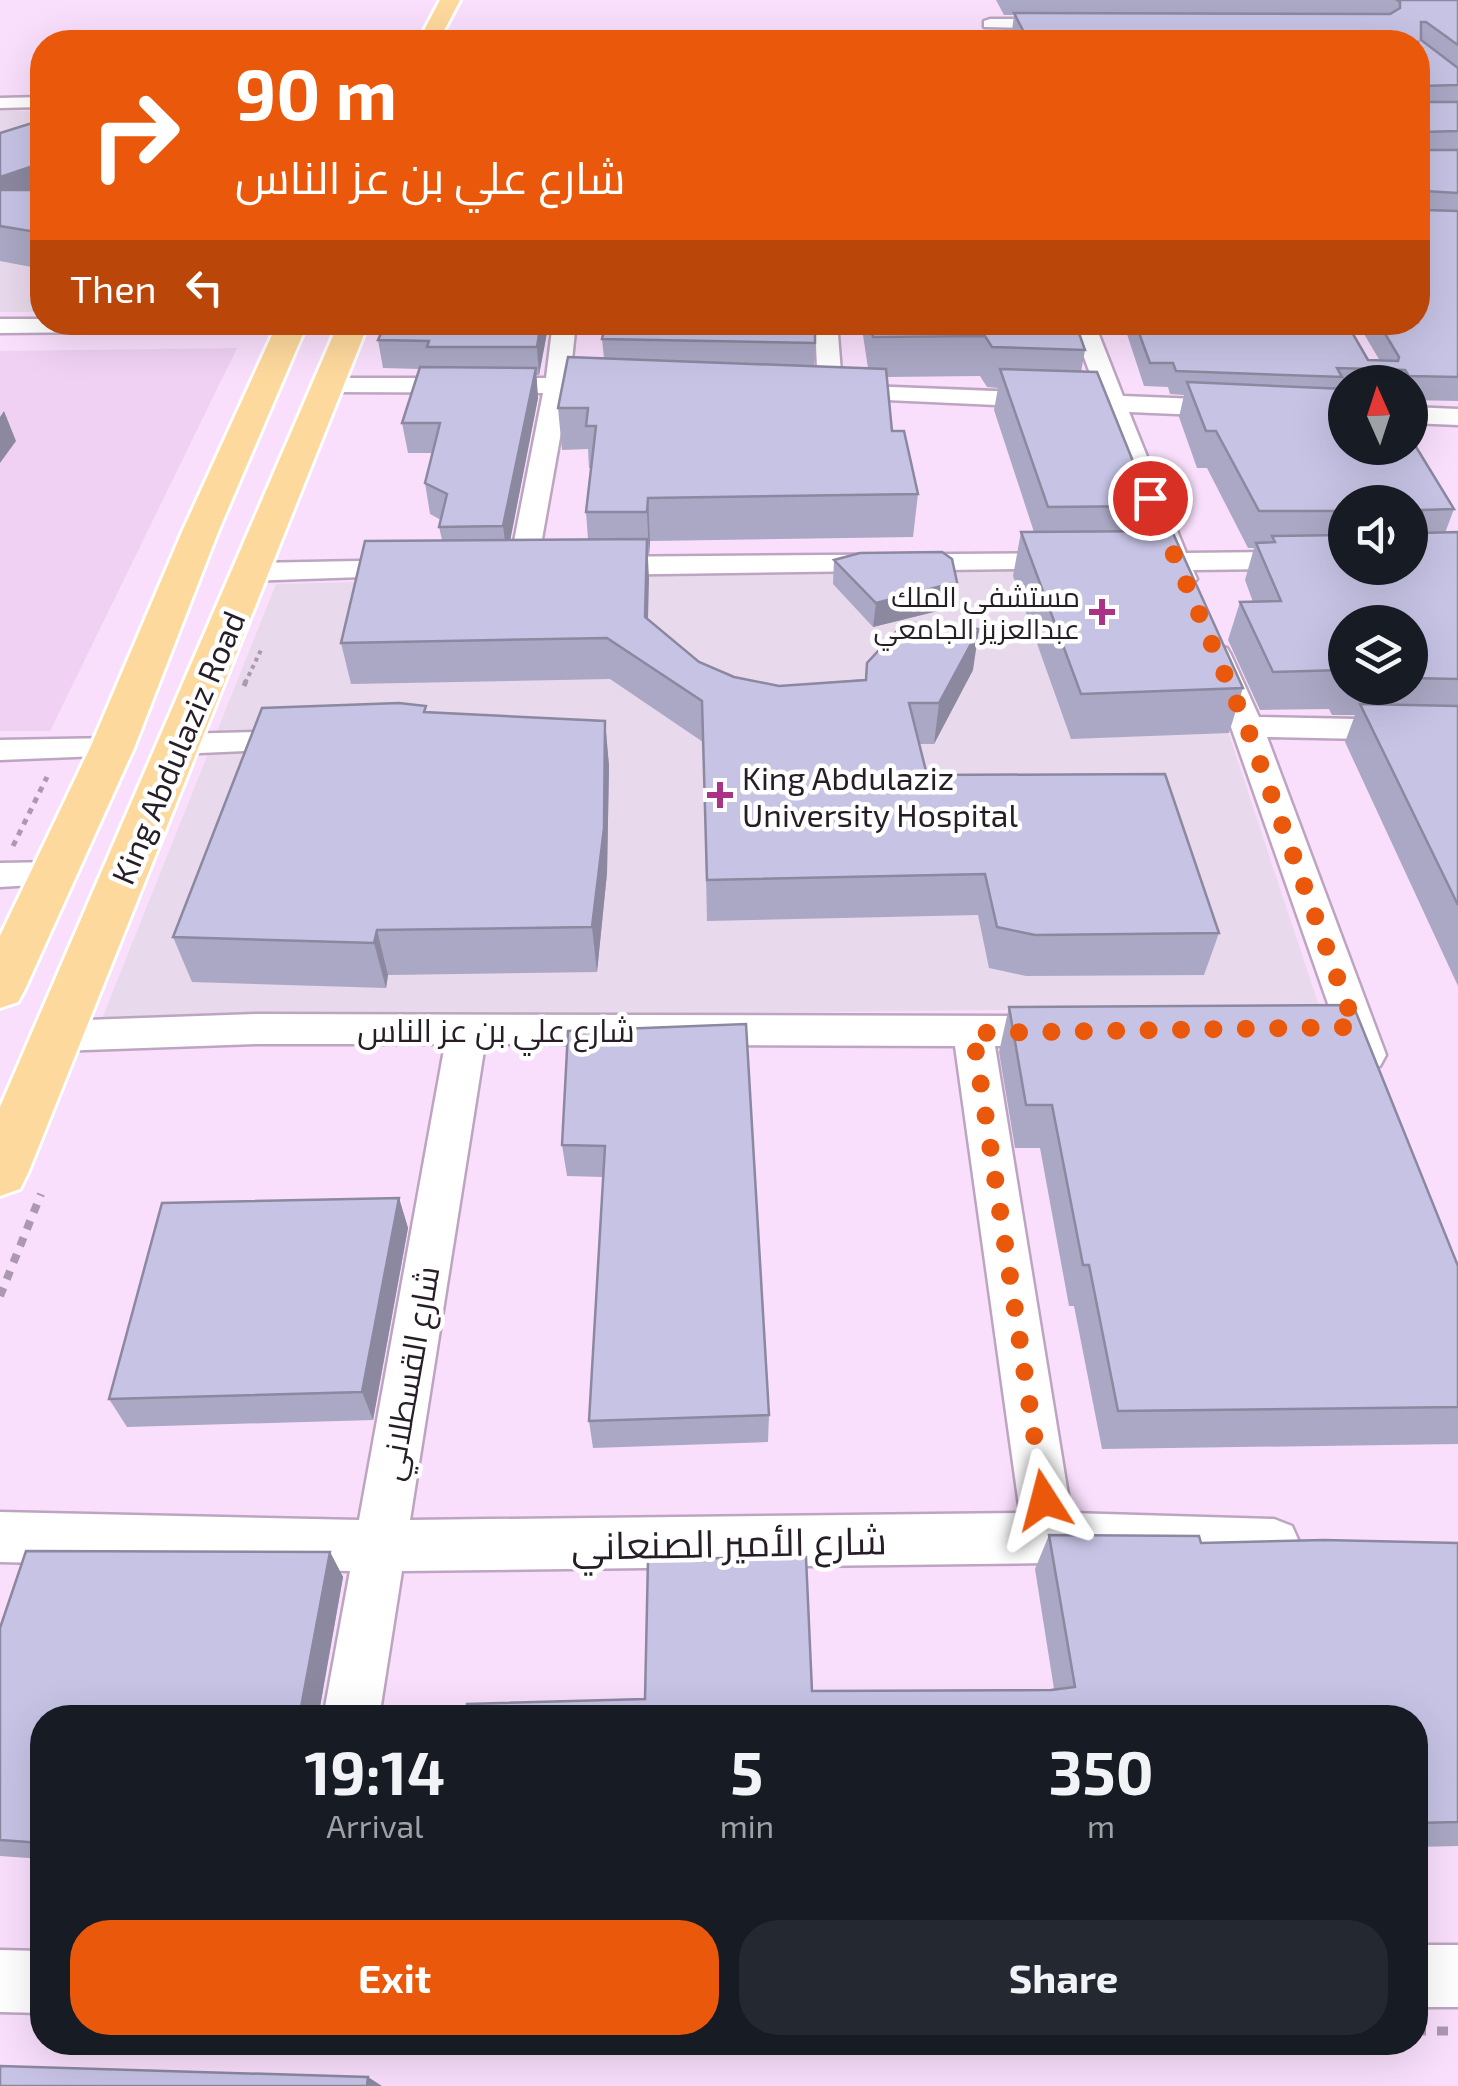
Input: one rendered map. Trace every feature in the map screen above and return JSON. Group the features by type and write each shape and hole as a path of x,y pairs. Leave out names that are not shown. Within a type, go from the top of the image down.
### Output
{"main road":[{"path":"434,30 450,0"},
{"name":"King Abdulaziz Road","path":"0,989 107,758 200,532 288,335"},
{"name":"King Abdulaziz Road","path":"0,1172 349,335"}],"street":[{"path":"992,30 987,18 1080,24"},
{"path":"0,103 30,102"},
{"path":"0,326 30,326"},
{"path":"0,341 134,335"},
{"path":"564,335 532,567 1328,560"},
{"path":"825,335 820,392 1328,412"},
{"path":"1087,335 1174,561 1247,727 1336,1027 1376,1082"},
{"path":"328,385 635,387"},
{"path":"1428,416 1458,417"},
{"path":"250,572 445,568"},
{"path":"1247,727 1458,732"},
{"path":"182,734 336,733"},
{"path":"0,750 107,758"},
{"path":"0,771 107,758"},
{"path":"4,866 54,874"},
{"name":"شارع علي بن عز الناس","path":"58,1036 159,1029 1088,1031"},
{"name":"شارع القسطلاني","path":"353,1705 468,1029"},
{"path":"973,1033 1050,1538"},
{"name":"شارع الأمير الصنعاني","path":"0,1537 378,1546 1050,1538 1322,1545"},
{"path":"1428,1976 1458,1976"},
{"path":"0,1982 30,1982"}],"path":[{"path":"4,866 46,777"},
{"path":"1428,2031 1458,2031"}],"shaded area":[{"path":"0,111 30,111 30,312 0,312"},
{"path":"237,348 50,731 0,731 0,351"},
{"name":"King Abdulaziz University Hospital","path":"1172,563 1319,1006 101,1021 276,584"}],"building":[{"path":"1397,0 1458,0 1458,45 1426,22 1421,22 1421,30 1023,30 1014,13 1390,14 1400,8"},
{"path":"1430,47 1458,68 1458,85 1430,86"},
{"path":"1430,102 1458,102 1458,131 1430,132"},
{"path":"30,124 30,167 0,177 0,133"},
{"path":"1430,150 1458,150 1458,193 1430,191"},
{"path":"0,190 30,190 30,231 0,226"},
{"path":"1430,210 1458,211 1458,377 1428,376 1428,365 1328,365 1328,376 1176,371 1173,363 1150,363 1140,335 1354,335 1368,360 1398,361 1386,335 1430,335"},
{"path":"380,335 539,335 537,347 427,347 429,341 378,340"},
{"path":"603,335 815,335 815,343 602,339"},
{"path":"1080,335 1085,350 992,347 985,336 873,337"},
{"path":"568,357 886,369 892,431 904,431 918,494 648,498 647,512 586,512 596,426 586,426 588,408 558,408"},
{"path":"420,367 536,368 503,526 439,527 447,494 425,483 440,423 402,423"},
{"path":"1000,369 1097,372 1151,506 1048,507"},
{"path":"1187,382 1328,388 1328,465 1427,465 1454,509 1428,510 1428,485 1328,485 1328,511 1259,511 1216,431 1206,431"},
{"path":"1172,531 1243,688 1081,694 1021,532"},
{"path":"1458,532 1458,679 1428,678 1428,605 1328,605 1328,670 1273,672 1240,602 1281,601 1256,543 1275,542 1272,536 1328,535 1328,585 1428,585 1428,533"},
{"path":"647,539 645,617 699,662 734,677 779,686 866,680 867,663 905,622 979,629 939,703 909,703 927,775 1165,774 1219,933 1035,935 997,927 985,874 707,880 702,701 607,638 341,643 365,541"},
{"path":"942,552 952,559 957,582 876,603 834,560 860,553"},
{"path":"399,703 426,706 424,712 605,721 604,828 592,927 377,930 374,943 173,937 262,708"},
{"path":"1360,705 1458,706 1458,905"},
{"path":"1353,1005 1458,1266 1458,1407 1118,1411 1089,1265 1083,1265 1052,1105 1026,1105 1009,1007"},
{"path":"746,1024 769,1415 589,1421 605,1146 562,1145 568,1031"},
{"path":"399,1198 362,1392 109,1399 162,1203"},
{"path":"1049,1535 1199,1536 1201,1543 1458,1543 1458,1822 1428,1823 1428,1705 467,1705 645,1699 648,1559 806,1557 812,1691 1075,1687"},
{"path":"26,1551 330,1552 301,1705 30,1705 30,1842 0,1840 0,1628"},
{"path":"0,2066 368,2077 367,2086 0,2086"}],"place":[{"name":"مستشفى الملك عبدالعزيز الجامعي","path":"1102,612"},
{"name":"King Abdulaziz University Hospital","path":"720,795"}],"route":[{"path":"1044,1500 973,1033 1355,1027 1247,727 1150,498"}]}
